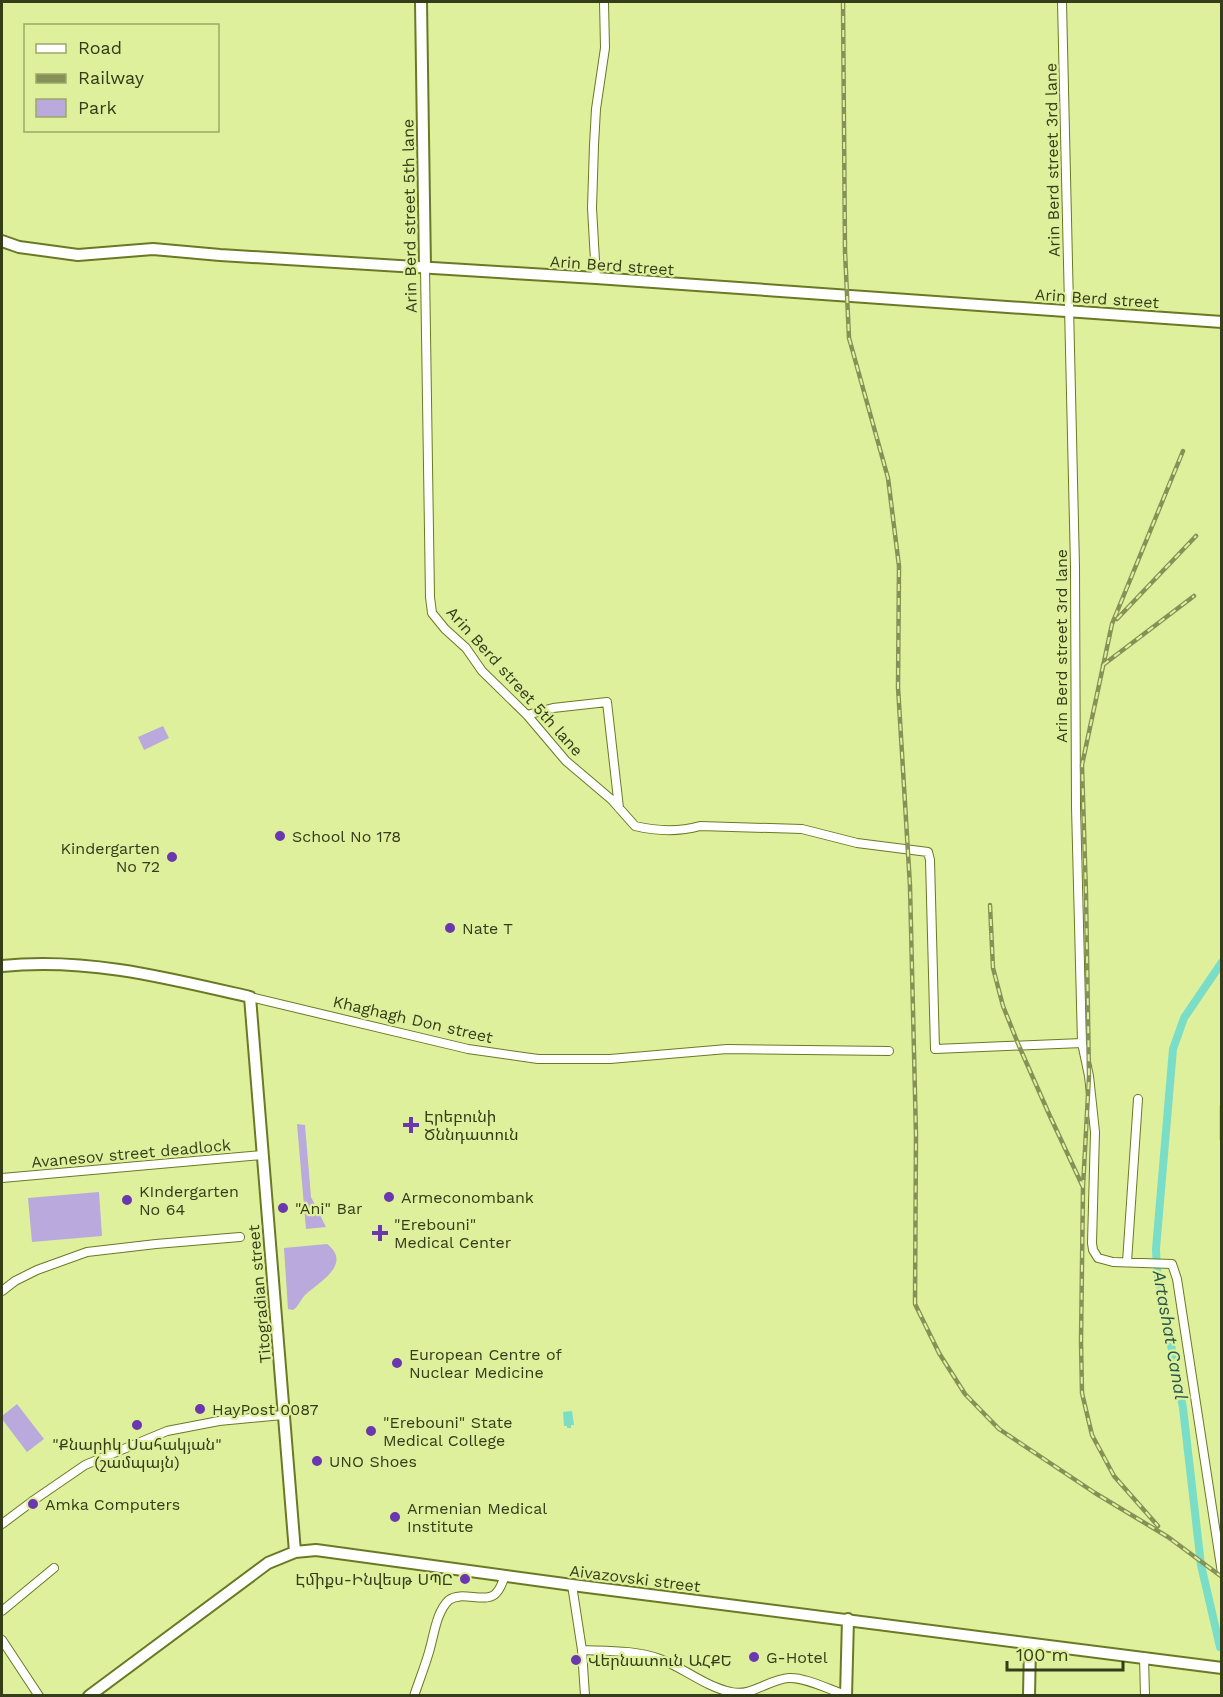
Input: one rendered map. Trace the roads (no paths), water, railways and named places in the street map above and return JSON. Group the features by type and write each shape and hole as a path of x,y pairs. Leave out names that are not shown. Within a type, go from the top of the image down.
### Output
{"street":[{"name":"Arin Berd street 5th lane","path":"421,2 432,613 445,629 466,648 482,671 527,715 566,761 612,800 635,826 673,831 700,826 802,829 857,843 928,852 935,1049 1082,1043"},
{"path":"596,278 592,208 596,109 605,48 604,2"},
{"name":"Arin Berd street 3rd lane","path":"1062,2 1075,567 1076,807 1082,1043 1089,1076 1095,1132 1092,1243 1098,1258 1113,1262 1127,1262"},
{"name":"Arin Berd street","path":"2,241 20,247 78,255 153,249 1221,322"},
{"path":"527,715 554,708 607,702 619,809"},
{"name":"Khaghagh Don street","path":"2,966 28,963 114,968 156,975 468,1049 538,1059 610,1059 727,1049 890,1051"},
{"name":"Titogradian street","path":"249,997 295,1552"},
{"path":"1138,1099 1127,1262 1172,1264 1177,1279 1221,1574"},
{"name":"Avanesov street deadlock","path":"2,1178 262,1155"},
{"path":"2,1291 15,1281 37,1270 87,1252 240,1237"},
{"path":"2,1524 85,1465 167,1431 219,1420 283,1415"},
{"name":"Aivazovski street","path":"89,1695 268,1563 295,1552 323,1550 572,1585 1221,1668"},
{"path":"2,1611 54,1568"},
{"path":"414,1695 441,1612 449,1600 458,1596 487,1598 497,1594 505,1575"},
{"path":"572,1585 582,1650 585,1695"},
{"path":"582,1650 642,1654 662,1660 729,1692 748,1692 789,1678 846,1695 848,1620"},
{"path":"2,1640 37,1695"},
{"path":"1029,1695 1030,1644"},
{"path":"1144,1657 1145,1695"}],"water":[{"path":"572,1411 574,1425 567,1428 564,1426 563,1412"}],"waterway":[{"name":"Artashat Canal","path":"1220,1647 1201,1565 1183,1408 1157,1271 1156,1249 1173,1049 1184,1018 1222,962"}],"railway":[{"path":"843,2 845,251 849,338 888,478 899,566 898,687 910,886 916,1135 915,1304 939,1353 965,1394 999,1429 1095,1493 1168,1537 1222,1577"},
{"path":"1083,1187 1089,1076 1082,765 1112,624 1183,451"},
{"path":"1117,619 1196,536"},
{"path":"1103,665 1194,596"},
{"path":"990,905 993,968 1003,1006 1083,1187 1082,1393 1092,1435 1114,1476 1158,1526"},
{"path":"1222,1106 1222,1140"}],"place":[{"name":"School No 178","path":"280,836"},
{"name":"Kindergarten No 72","path":"172,857"},
{"name":"Nate T","path":"450,928"},
{"name":"Էրեբունի Ծննդատուն","path":"411,1125"},
{"name":"Armeconombank","path":"389,1197"},
{"name":"KIndergarten No 64","path":"127,1200"},
{"name":"\"Ani\" Bar","path":"283,1208"},
{"name":"\"Erebouni\" Medical Center","path":"380,1233"},
{"name":"European Centre of Nuclear Medicine","path":"397,1363"},
{"name":"HayPost 0087","path":"200,1409"},
{"name":"\"Քնարիկ Սահակյան\" (շամպայն)","path":"137,1425"},
{"name":"\"Erebouni\" State Medical College","path":"371,1431"},
{"name":"UNO Shoes","path":"317,1461"},
{"name":"Amka Computers","path":"33,1504"},
{"name":"Armenian Medical Institute","path":"395,1517"},
{"name":"Էմիքս-Ինվեսթ ՍՊԸ","path":"465,1579"},
{"name":"G-Hotel","path":"754,1657"},
{"name":"Վերնատուն ԱՀՔԵ","path":"576,1660"}]}
